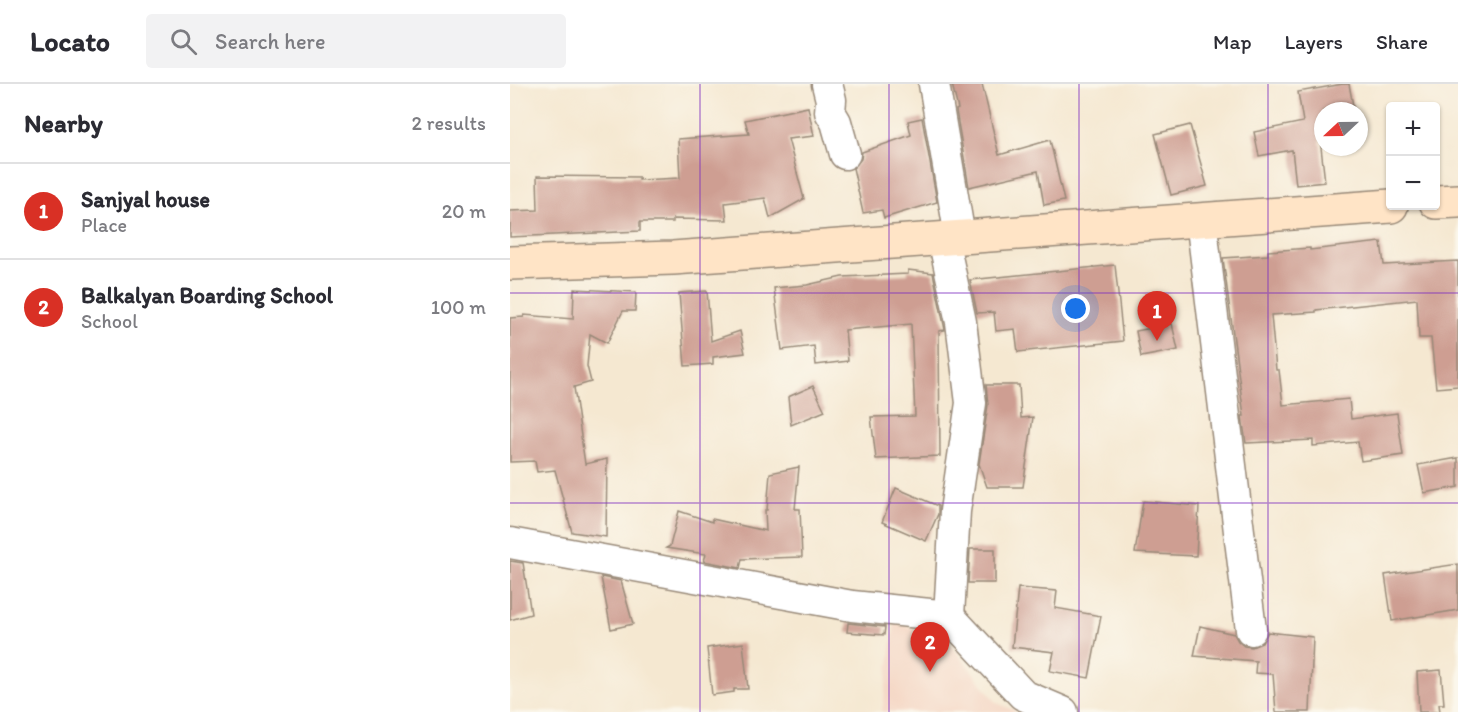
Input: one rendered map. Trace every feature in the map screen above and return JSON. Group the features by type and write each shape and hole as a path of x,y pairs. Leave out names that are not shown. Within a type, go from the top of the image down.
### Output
{"street":[{"path":"827,84 831,100 830,112 836,122 845,154"},
{"path":"934,84 971,404 955,511 949,616"},
{"path":"1440,202 1458,201"},
{"path":"510,263 673,258 1386,206"},
{"path":"1202,219 1251,630"},
{"path":"510,543 852,606 949,616 1023,695 1063,712"}],"shaded area":[{"path":"895,622 948,641 997,703 1018,712 882,712"}],"building":[{"path":"952,84 982,84 999,155 1050,140 1064,201 1044,205 1038,171 969,187 956,110 958,109"},
{"path":"1349,84 1352,102 1314,102 1314,156 1322,156 1325,182 1296,185 1292,150 1259,156 1254,132 1303,122 1298,92"},
{"path":"808,107 814,136 788,139 804,199 770,218 765,198 725,203 727,220 673,219 673,222 640,222 640,231 510,237 510,211 538,210 537,176 639,177 639,180 680,178 678,139 749,134 745,120"},
{"path":"922,118 937,202 884,218 882,210 863,213 853,168 861,159 862,152 911,135 908,121"},
{"path":"1190,125 1207,186 1171,195 1155,134"},
{"path":"1381,242 1384,265 1458,261 1458,386 1436,388 1431,338 1419,338 1417,299 1316,310 1316,312 1271,315 1276,370 1279,370 1283,405 1349,399 1351,419 1397,413 1403,455 1361,461 1358,442 1313,446 1313,440 1246,443 1223,258 1268,255 1268,251 1310,248 1310,250"},
{"path":"1115,265 1123,341 1018,352 1015,329 996,331 994,312 977,313 970,280"},
{"path":"908,270 933,273 945,330 939,331 940,456 876,459 871,417 915,416 911,324 845,330 848,361 816,365 814,346 782,350 774,288 807,285 842,277 908,274"},
{"path":"574,289 636,292 635,311 623,311 607,343 590,334 587,366 591,382 574,387 585,464 607,459 606,537 572,532 555,470 537,472 535,461 510,462 510,318 524,317 524,315 573,319"},
{"path":"707,291 711,341 740,331 745,353 713,357 713,364 685,366 679,293"},
{"path":"1172,324 1178,350 1141,357 1136,331"},
{"path":"986,385 1019,385 1021,418 1033,417 1023,487 987,487 979,464 988,405"},
{"path":"813,386 825,411 791,425 788,397"},
{"path":"1458,458 1458,487 1424,493 1418,465"},
{"path":"799,467 795,509 800,509 802,557 742,559 740,568 704,561 706,554 666,548 670,546 679,511 712,522 712,519 766,531 765,510 767,510 770,473"},
{"path":"896,488 938,506 938,514 926,541 882,522"},
{"path":"1143,501 1199,506 1196,556 1135,553"},
{"path":"970,549 995,549 995,583 968,583"},
{"path":"510,561 523,563 531,614 510,620"},
{"path":"1458,564 1458,610 1392,621 1385,575"},
{"path":"601,577 621,581 633,624 611,629"},
{"path":"1018,588 1057,591 1055,608 1101,616 1089,678 1050,671 1054,652 1012,647"},
{"path":"848,623 885,627 884,635 847,632"},
{"path":"1200,626 1234,634 1244,646 1252,647 1262,643 1268,632 1313,637 1310,712 1276,712 1273,674 1255,673 1256,661 1194,656"},
{"path":"743,643 748,689 734,689 734,692 712,695 707,648"},
{"path":"1441,670 1444,704 1439,704 1440,712 1419,712 1417,672"}],"place":[{"name":"Sanjyal house","path":"1157,341"},
{"name":"Balkalyan Boarding School","path":"930,672"}]}
